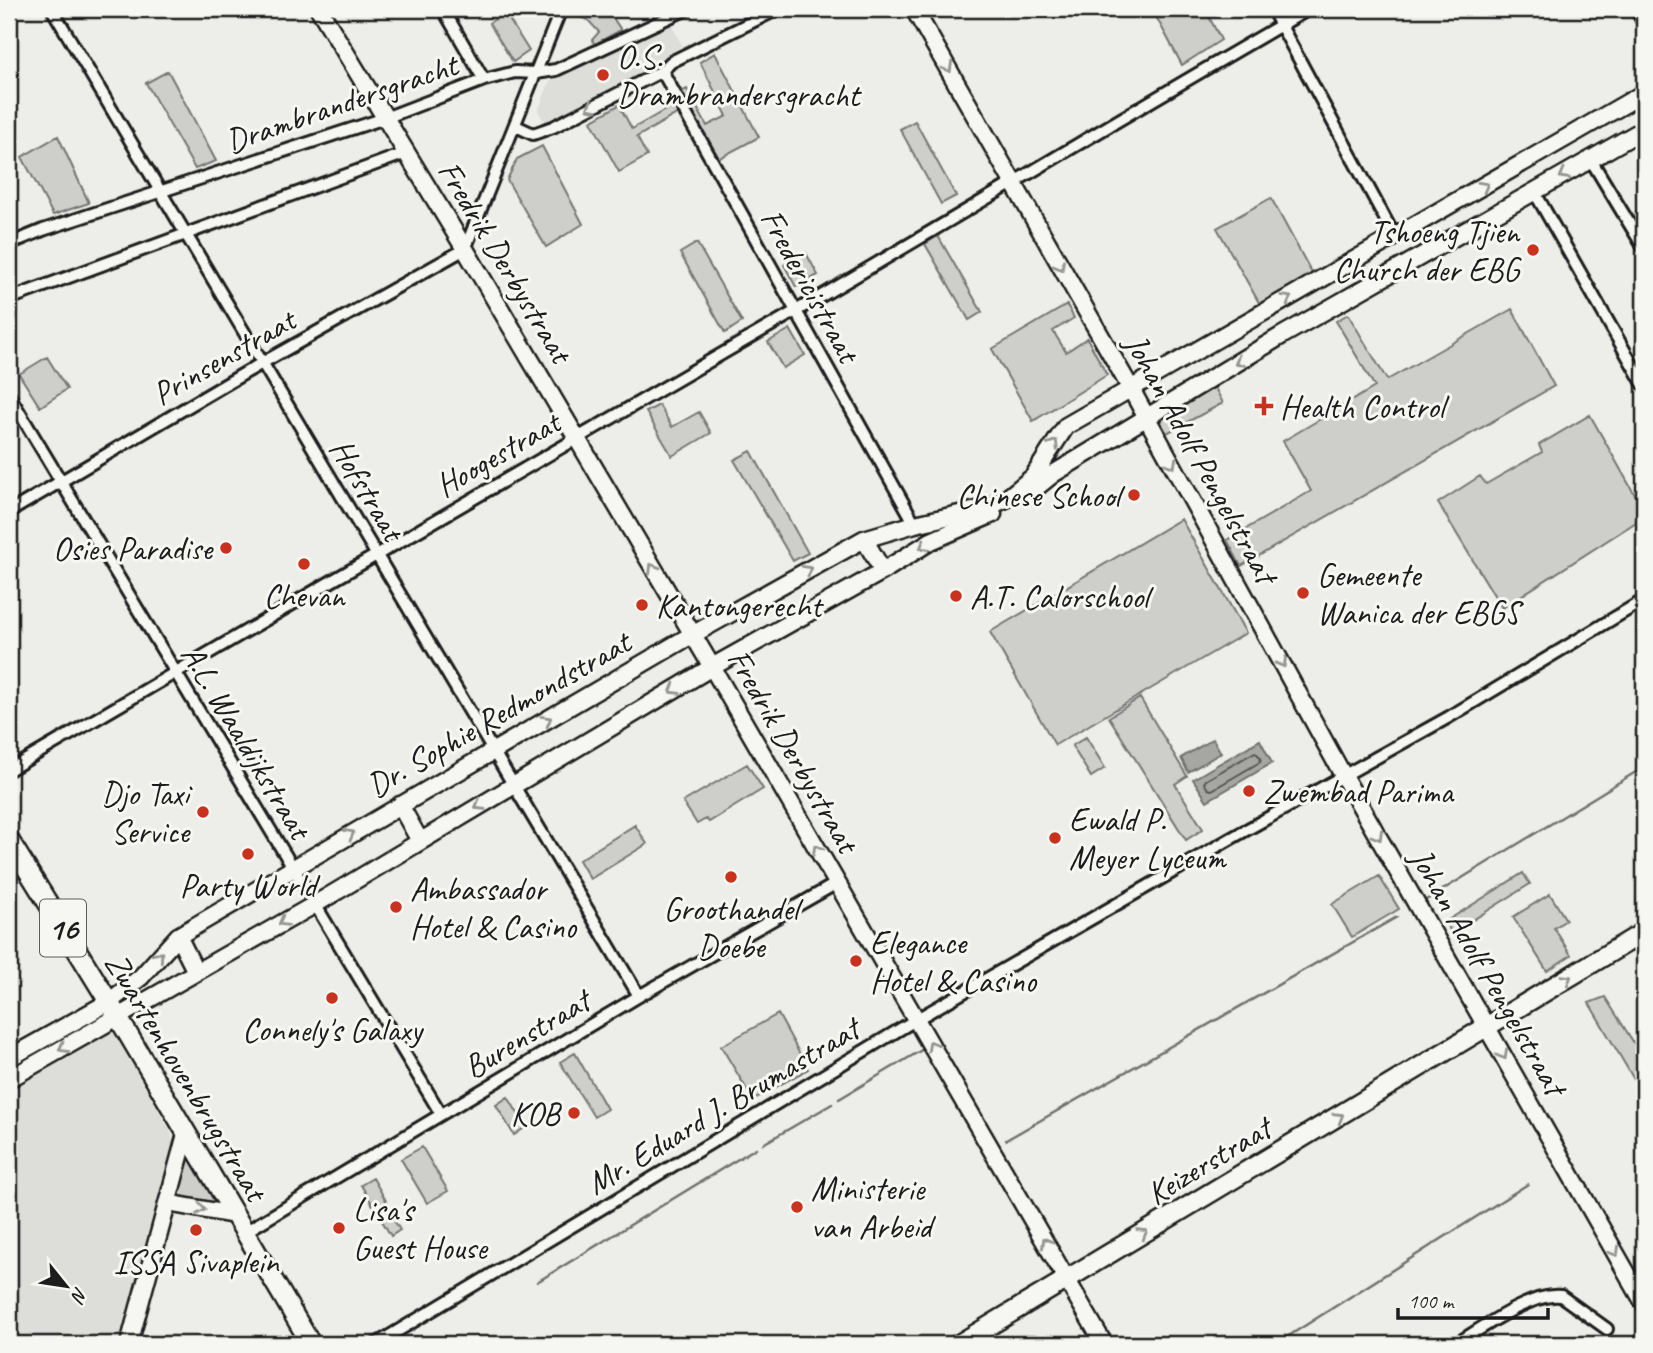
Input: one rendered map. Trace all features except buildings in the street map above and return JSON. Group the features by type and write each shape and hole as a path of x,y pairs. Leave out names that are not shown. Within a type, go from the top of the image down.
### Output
{"main road":[{"name":"Zwartenhovenbrugstraat","path":"9,839 312,1344"},
{"name":"Keizerstraat","path":"959,1344 1644,932"}],"street":[{"name":"Hofstraat","path":"52,9 639,996"},
{"name":"Fredrik Derbystraat","path":"319,9 693,634 1104,1344"},
{"path":"443,9 484,80"},
{"path":"465,249 561,9"},
{"name":"Drambrandersgracht","path":"9,244 44,230 385,118 484,80 515,72 556,70 687,9"},
{"path":"516,126 533,134 553,127 662,71 671,62 778,9"},
{"name":"Johan Adolf Pengelstraat","path":"914,9 1131,389 1344,776 1644,1303"},
{"path":"1272,9 1395,237"},
{"name":"Hoogestraat","path":"9,770 1309,9"},
{"path":"1636,9 1644,24"},
{"name":"Fredericistraat","path":"662,71 915,524"},
{"name":"Dr. Sophie Redmondstraat","path":"9,1058 196,972 314,905 712,667 883,571 966,518 1006,499 1033,477 1066,426 1644,93"},
{"path":"1610,113 1625,140"},
{"path":"1593,124 1608,150"},
{"name":"Dr. Sophie Redmondstraat","path":"9,1079 113,1009 177,936 693,634 864,539 915,524 966,518 1019,502 1053,474 1281,336 1644,129"},
{"name":"Drambrandersgracht","path":"9,299 406,153"},
{"path":"1591,160 1644,248"},
{"path":"1534,191 1644,385"},
{"name":"Prinsenstraat","path":"9,512 262,363 465,249"},
{"path":"1249,321 1255,332 1265,336 1281,336"},
{"name":"A.L. Waaldijkstraat","path":"9,395 441,1114"},
{"path":"864,539 883,571"},
{"name":"Mr. Eduard J. Brumastraat","path":"376,1344 917,1019 1449,717 1644,600"},
{"path":"400,805 420,841"},
{"name":"Burenstraat","path":"245,1232 639,996 837,883"},
{"path":"177,936 196,972"},
{"path":"129,1344 186,1134"},
{"path":"167,1203 234,1215"},
{"path":"1456,1344 1511,1312 1552,1295 1561,1296 1607,1329"}],"shaded area":[{"path":"571,9 607,9 621,30 595,44 592,40 599,32 588,20 569,13"},
{"path":"1152,9 1205,9 1221,40 1182,65"},
{"path":"505,13 529,51 513,62 489,23"},
{"name":"O.S. Drambrandersgracht","path":"671,23 682,46 668,54 663,64 655,70 550,125 542,118 538,111 550,81"},
{"path":"715,53 759,137 716,160 679,93 687,89 707,126 727,116 700,62"},
{"path":"168,71 216,161 195,169 146,83"},
{"path":"676,104 680,112 637,137 647,156 619,172 591,121 619,105 632,129"},
{"path":"915,121 956,196 941,204 900,129"},
{"path":"58,136 89,203 53,215 22,157"},
{"path":"542,146 583,224 546,247 507,180 517,159"},
{"path":"1271,198 1314,277 1262,308 1217,228"},
{"path":"938,236 982,312 969,320 925,244"},
{"path":"697,243 742,322 725,333 680,253"},
{"path":"806,253 818,275 796,287 784,265"},
{"path":"1067,305 1074,318 1053,331 1066,352 1087,338 1107,375 1033,421 992,349"},
{"path":"1512,309 1554,386 1241,566 1227,540 1311,491 1283,441 1375,387 1336,321 1348,314 1387,380"},
{"path":"790,329 805,355 783,368 768,342"},
{"path":"47,357 67,389 40,407 19,374"},
{"path":"1213,384 1223,403 1167,433 1157,416"},
{"path":"659,405 672,427 699,412 711,433 672,456 646,412"},
{"path":"1590,415 1644,511 1644,517 1502,608 1438,503 1480,476 1486,484 1542,452 1539,445"},
{"path":"751,451 808,553 793,561 734,460"},
{"path":"1181,519 1246,633 1055,745 990,632"},
{"path":"1140,698 1187,776 1175,784 1203,829 1186,840 1109,717"},
{"path":"1086,737 1105,768 1091,777 1072,746"},
{"path":"747,764 763,789 709,822 706,819 697,824 683,802"},
{"path":"635,825 647,844 590,879 579,860"},
{"path":"1523,873 1530,884 1452,933 1445,922"},
{"path":"1379,876 1399,909 1352,937 1332,904"},
{"path":"1550,894 1566,920 1554,928 1571,955 1547,971 1513,917"},
{"path":"1605,997 1644,1059 1644,1084 1639,1088 1589,1003"},
{"path":"778,1014 808,1069 753,1100 721,1046"},
{"path":"109,1025 171,1132 173,1142 118,1344 9,1344 9,1082"},
{"path":"575,1053 607,1109 594,1117 560,1062"},
{"path":"508,1097 526,1127 514,1135 496,1105"},
{"path":"422,1147 448,1191 427,1203 401,1159"},
{"path":"188,1153 221,1207 175,1196"},
{"path":"373,1178 397,1220 395,1222 400,1230 391,1236 361,1185"}],"water":[{"path":"1213,739 1221,753 1188,772 1181,758"},
{"path":"1260,740 1272,763 1207,801 1193,779"}],"waterway":[{"path":"1426,900 1644,767"},
{"path":"1006,1140 1397,917"},
{"path":"839,1099 925,1048"},
{"path":"763,1144 832,1104"},
{"path":"537,1282 756,1148"},
{"path":"1276,1344 1528,1184"}],"place":[{"name":"O.S. Drambrandersgracht","path":"603,75"},
{"name":"Tshoeng Tjien Church der EBG","path":"1533,250"},
{"name":"Health Control","path":"1264,406"},
{"name":"Chinese School","path":"1134,495"},
{"name":"Osies Paradise","path":"226,548"},
{"name":"Chevan","path":"304,564"},
{"name":"Gemeente Wanica der EBGS","path":"1303,593"},
{"name":"A.T. Calorschool","path":"956,596"},
{"name":"Kantongerecht","path":"642,605"},
{"name":"Zwembad Parima","path":"1249,791"},
{"name":"Djo Taxi Service","path":"203,812"},
{"name":"Ewald P. Meyer Lyceum","path":"1055,838"},
{"name":"Party World","path":"248,854"},
{"name":"Groothandel Doebe","path":"731,877"},
{"name":"Ambassador Hotel & Casino","path":"396,907"},
{"name":"Elegance Hotel & Casino","path":"856,961"},
{"name":"Connely's Galaxy","path":"332,998"},
{"name":"KOB","path":"574,1113"},
{"name":"Ministerie van Arbeid","path":"797,1207"},
{"name":"Lisa's Guest House","path":"339,1228"},
{"name":"ISSA Sivaplein","path":"196,1230"}]}
